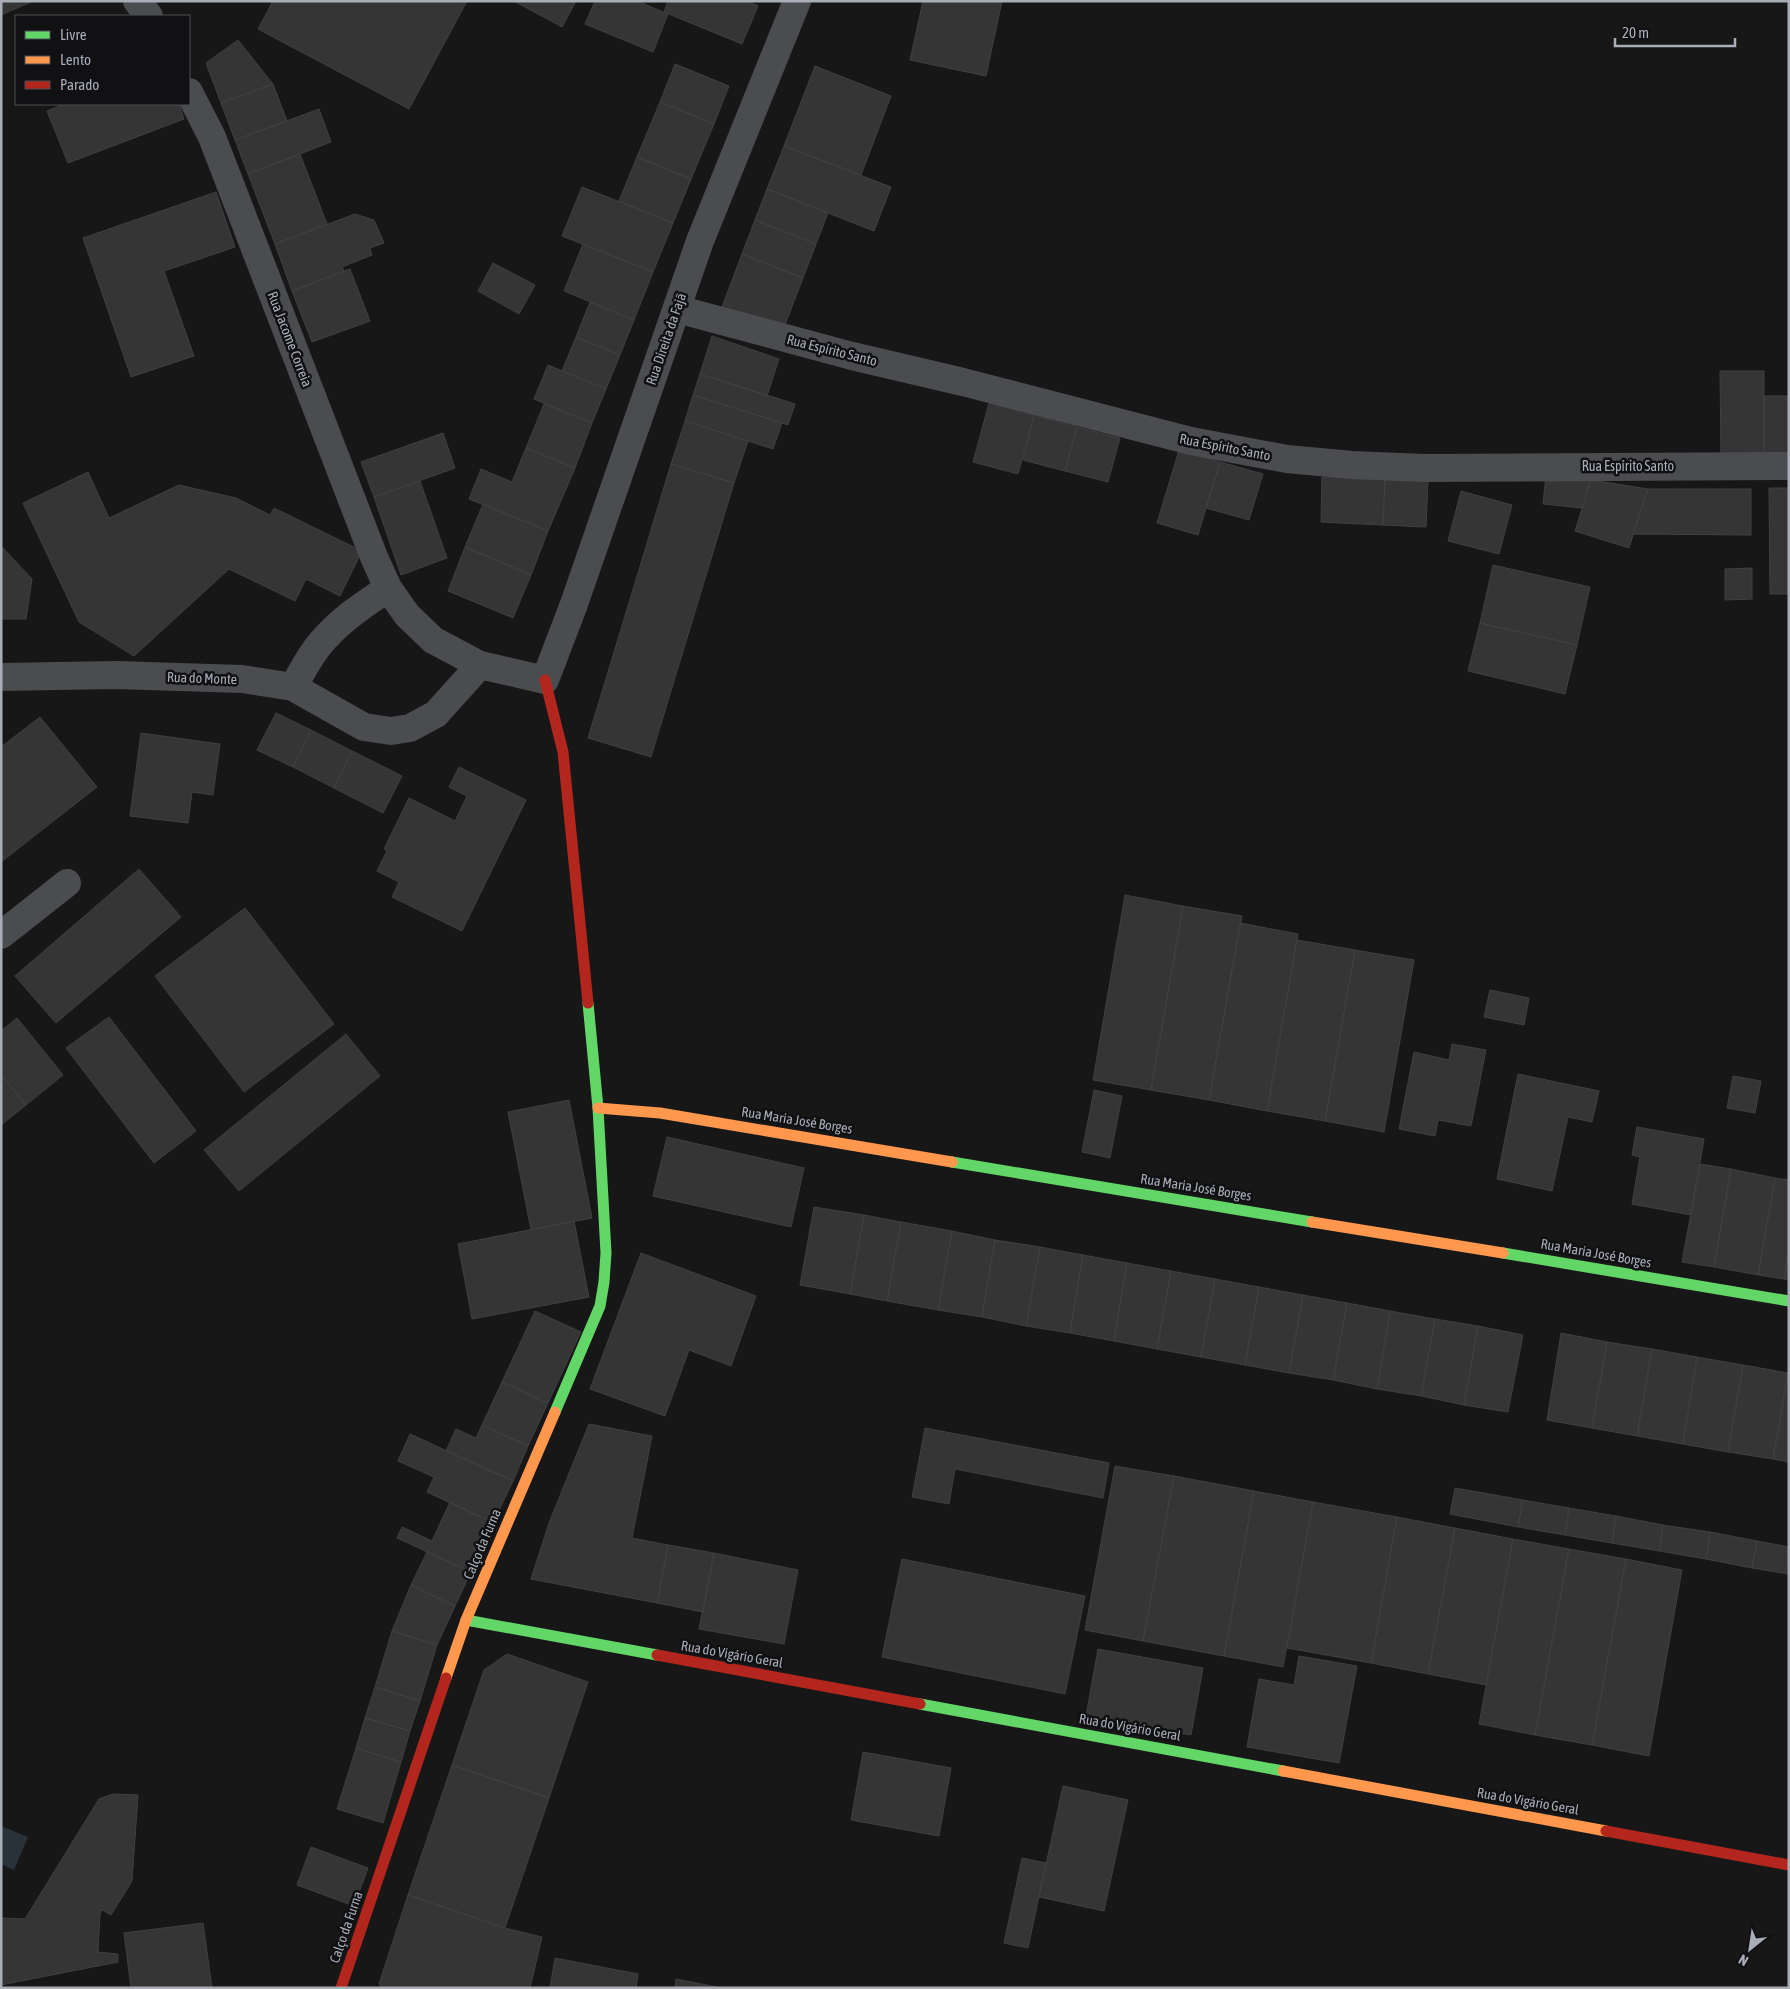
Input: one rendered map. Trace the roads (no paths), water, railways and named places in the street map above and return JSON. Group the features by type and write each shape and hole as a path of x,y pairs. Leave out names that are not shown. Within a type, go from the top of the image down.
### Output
{"street":[{"path":"137,1 148,15"},
{"name":"Rua Direita da Fajã","path":"545,680 574,604 700,241 798,1"},
{"name":"Rua Jacome Correia","path":"190,94 212,138 374,557 388,588 407,615 433,640 480,665 545,680"},
{"name":"Rua Espírito Santo","path":"676,309 852,356 963,382 1190,441 1287,459 1352,466 1424,468 1789,466"},
{"path":"293,687 309,659 329,634 353,612 388,588"},
{"name":"Rua do Monte","path":"1,677 116,675 242,679 293,687 364,728 391,731 410,728 436,714 480,665"},
{"name":"Calço da Furna","path":"341,1988 466,1620 600,1306 604,1282 606,1253 598,1108 563,752 545,680"},
{"path":"1,935 67,882"},
{"name":"Rua Maria José Borges","path":"598,1108 660,1113 1789,1301"},
{"name":"Rua do Vigário Geral","path":"466,1620 1789,1865"}]}
